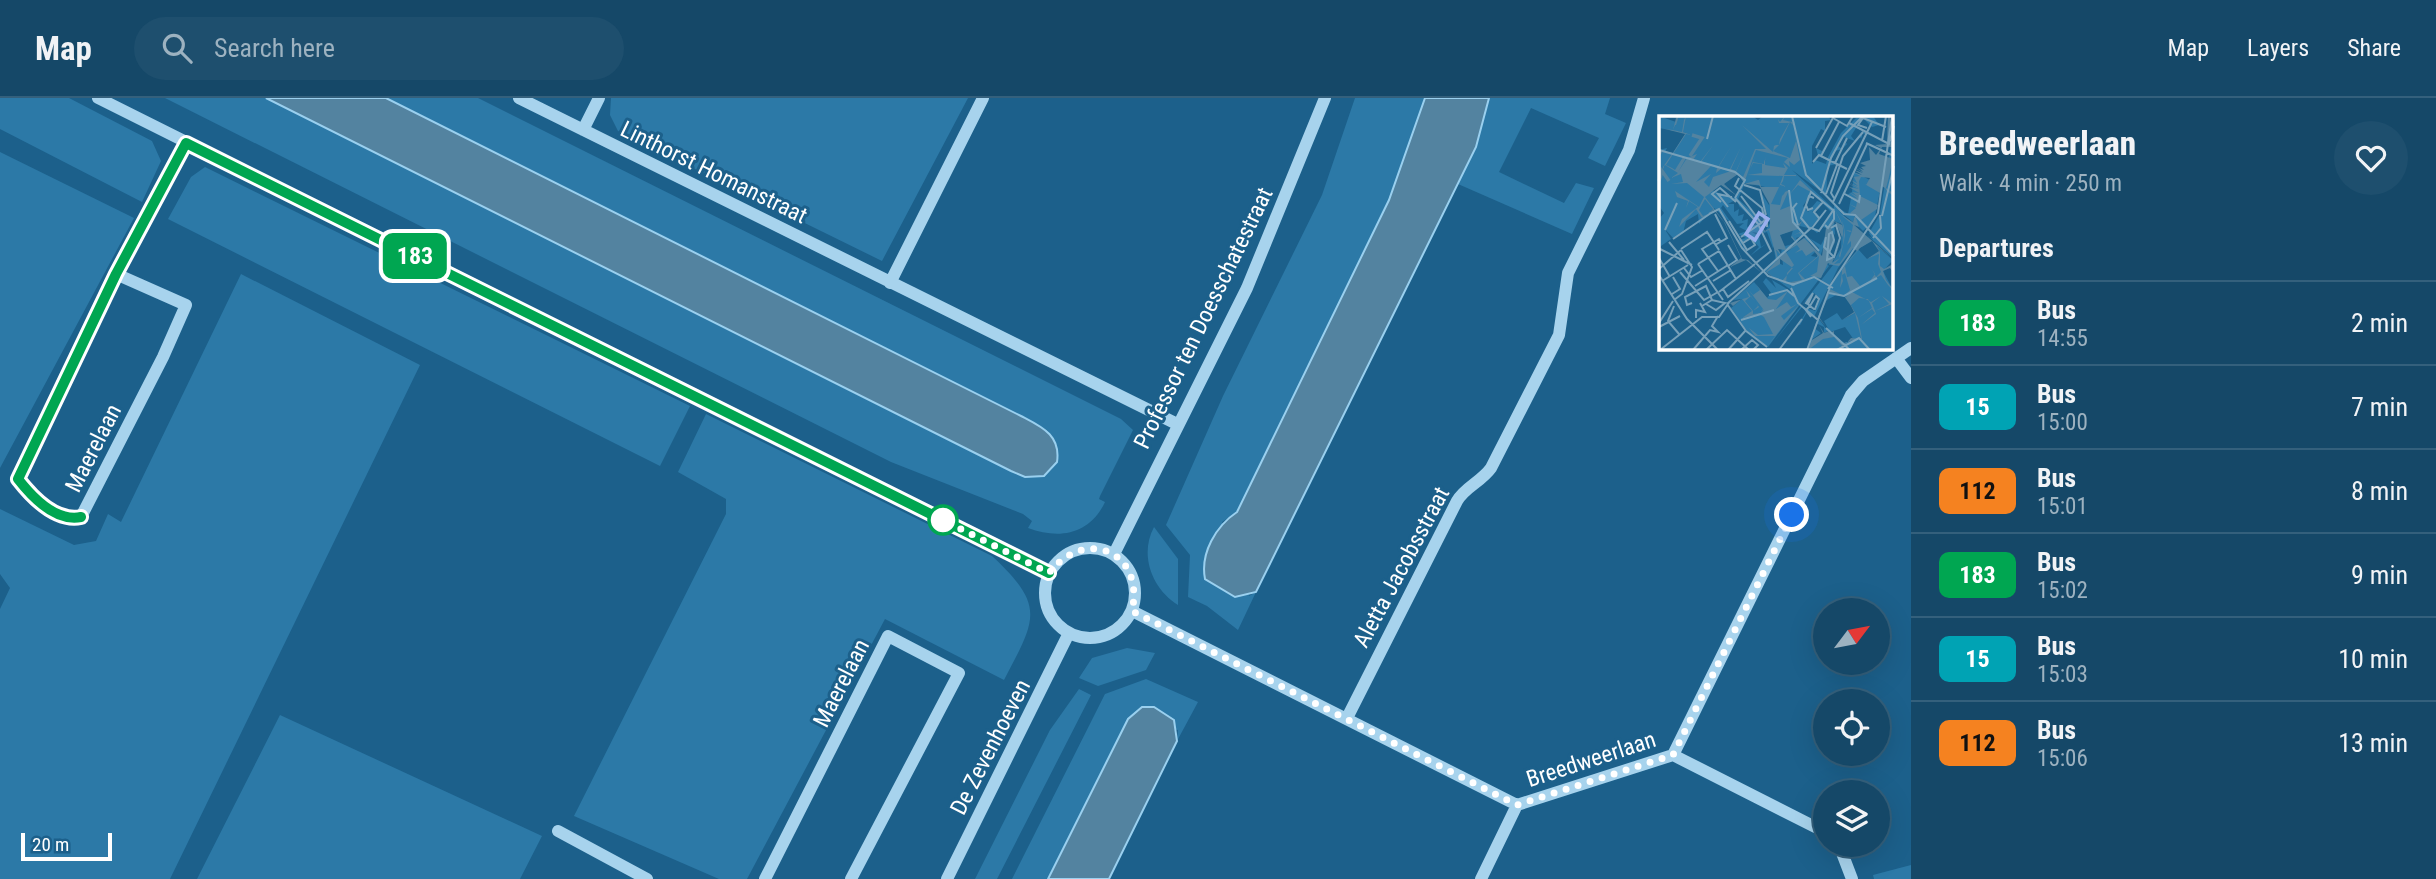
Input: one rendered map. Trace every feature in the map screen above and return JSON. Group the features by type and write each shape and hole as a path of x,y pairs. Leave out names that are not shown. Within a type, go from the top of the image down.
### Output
{"street":[{"path":"98,98 1049,573"},
{"name":"Linthorst Homanstraat","path":"519,98 1177,424"},
{"path":"583,130 599,98"},
{"path":"890,283 983,98"},
{"name":"Professor ten Doesschatestraat","path":"1114,554 1247,288 1325,98"},
{"name":"Aletta Jacobsstraat","path":"1347,718 1457,501 1462,492 1485,476 1491,468 1559,335 1568,273 1629,150 1644,98"},
{"name":"Maerelaan","path":"116,274 186,305 163,357 81,517 71,519 33,500 18,479 116,274 186,143"},
{"name":"Breedweerlaan","path":"1132,611 1517,805 1673,755 1851,395 1863,381 1911,348"},
{"path":"1896,358 1911,378"},
{"path":"1096,548 1114,554 1126,565 1134,579 1132,611 1121,626 1105,636 1086,639 1069,633 1052,618 1045,596 1049,573 1061,558 1077,550 1096,548"},
{"name":"De Zevenhoeven","path":"947,879 1069,633"},
{"name":"Maerelaan","path":"765,879 888,636 959,673 851,879"},
{"path":"1673,755 1813,826"},
{"path":"1481,879 1517,805"},
{"path":"558,831 648,879"},
{"path":"1844,857 1852,879"}],"shaded area":[{"path":"0,98 69,98 152,141 161,161 142,202 0,129"},
{"path":"165,98 266,98 1011,471 1044,476 1054,466 1057,448 1047,430 386,98 478,98 1121,419 1133,430 1100,496 1099,499 1105,502 1091,521 1073,532 1051,533 1028,528 1032,521 1023,514 891,462"},
{"path":"266,98 386,98 1029,420 1053,438 1057,462 1044,476 1025,477 1011,471"},
{"path":"611,98 968,98 882,261 618,131 610,115"},
{"path":"1355,98 1425,98 1389,200 1237,512 1222,522 1249,596 1256,592 1238,630 1207,606 1188,597 1190,555 1166,525 1223,396 1322,195"},
{"path":"1425,98 1489,98 1476,147 1256,592 1235,597 1205,579 1207,550 1216,532 1237,512 1389,200"},
{"path":"1489,98 1610,98 1605,114 1626,123 1605,166 1588,158 1599,138 1531,108 1499,172 1564,203 1576,183 1594,188 1572,234 1458,184 1476,147"},
{"path":"0,152 134,218 0,468"},
{"path":"205,167 690,406 660,466 168,219 191,177"},
{"path":"241,274 420,365 170,879 0,879 0,609 10,588 0,574 0,509 74,545 96,541 108,514 121,522"},
{"path":"706,414 992,556 1021,588 1028,601 1030,614 1029,627 1004,680 885,619 747,879 719,879 574,816 726,514 726,499 678,472"},
{"path":"1154,527 1178,559 1178,605 1161,590 1151,570 1148,549"},
{"path":"1127,648 1155,653 1146,670 1098,686 1079,678 1092,658"},
{"path":"1146,679 1198,702 1177,741 1178,730 1128,719 1048,879 1012,879 1105,694"},
{"path":"1079,689 1091,695 997,879 975,879 1050,730"},
{"path":"1142,707 1154,707 1174,720 1177,741 1109,879 1048,879 1128,719"},
{"path":"280,715 542,836 520,879 197,879"},
{"path":"1911,865 1911,879 1874,879 1873,875"}],"bus line":[{"name":"183","path":"81,517 71,519 33,500 18,479 116,274 186,143 470,282 1049,573"}],"route":[{"path":"943,520 935,516 1049,573 1061,558 1077,550 1096,548 1114,554 1126,565 1134,579 1132,611 1517,805 1673,755 1792,515"}]}
